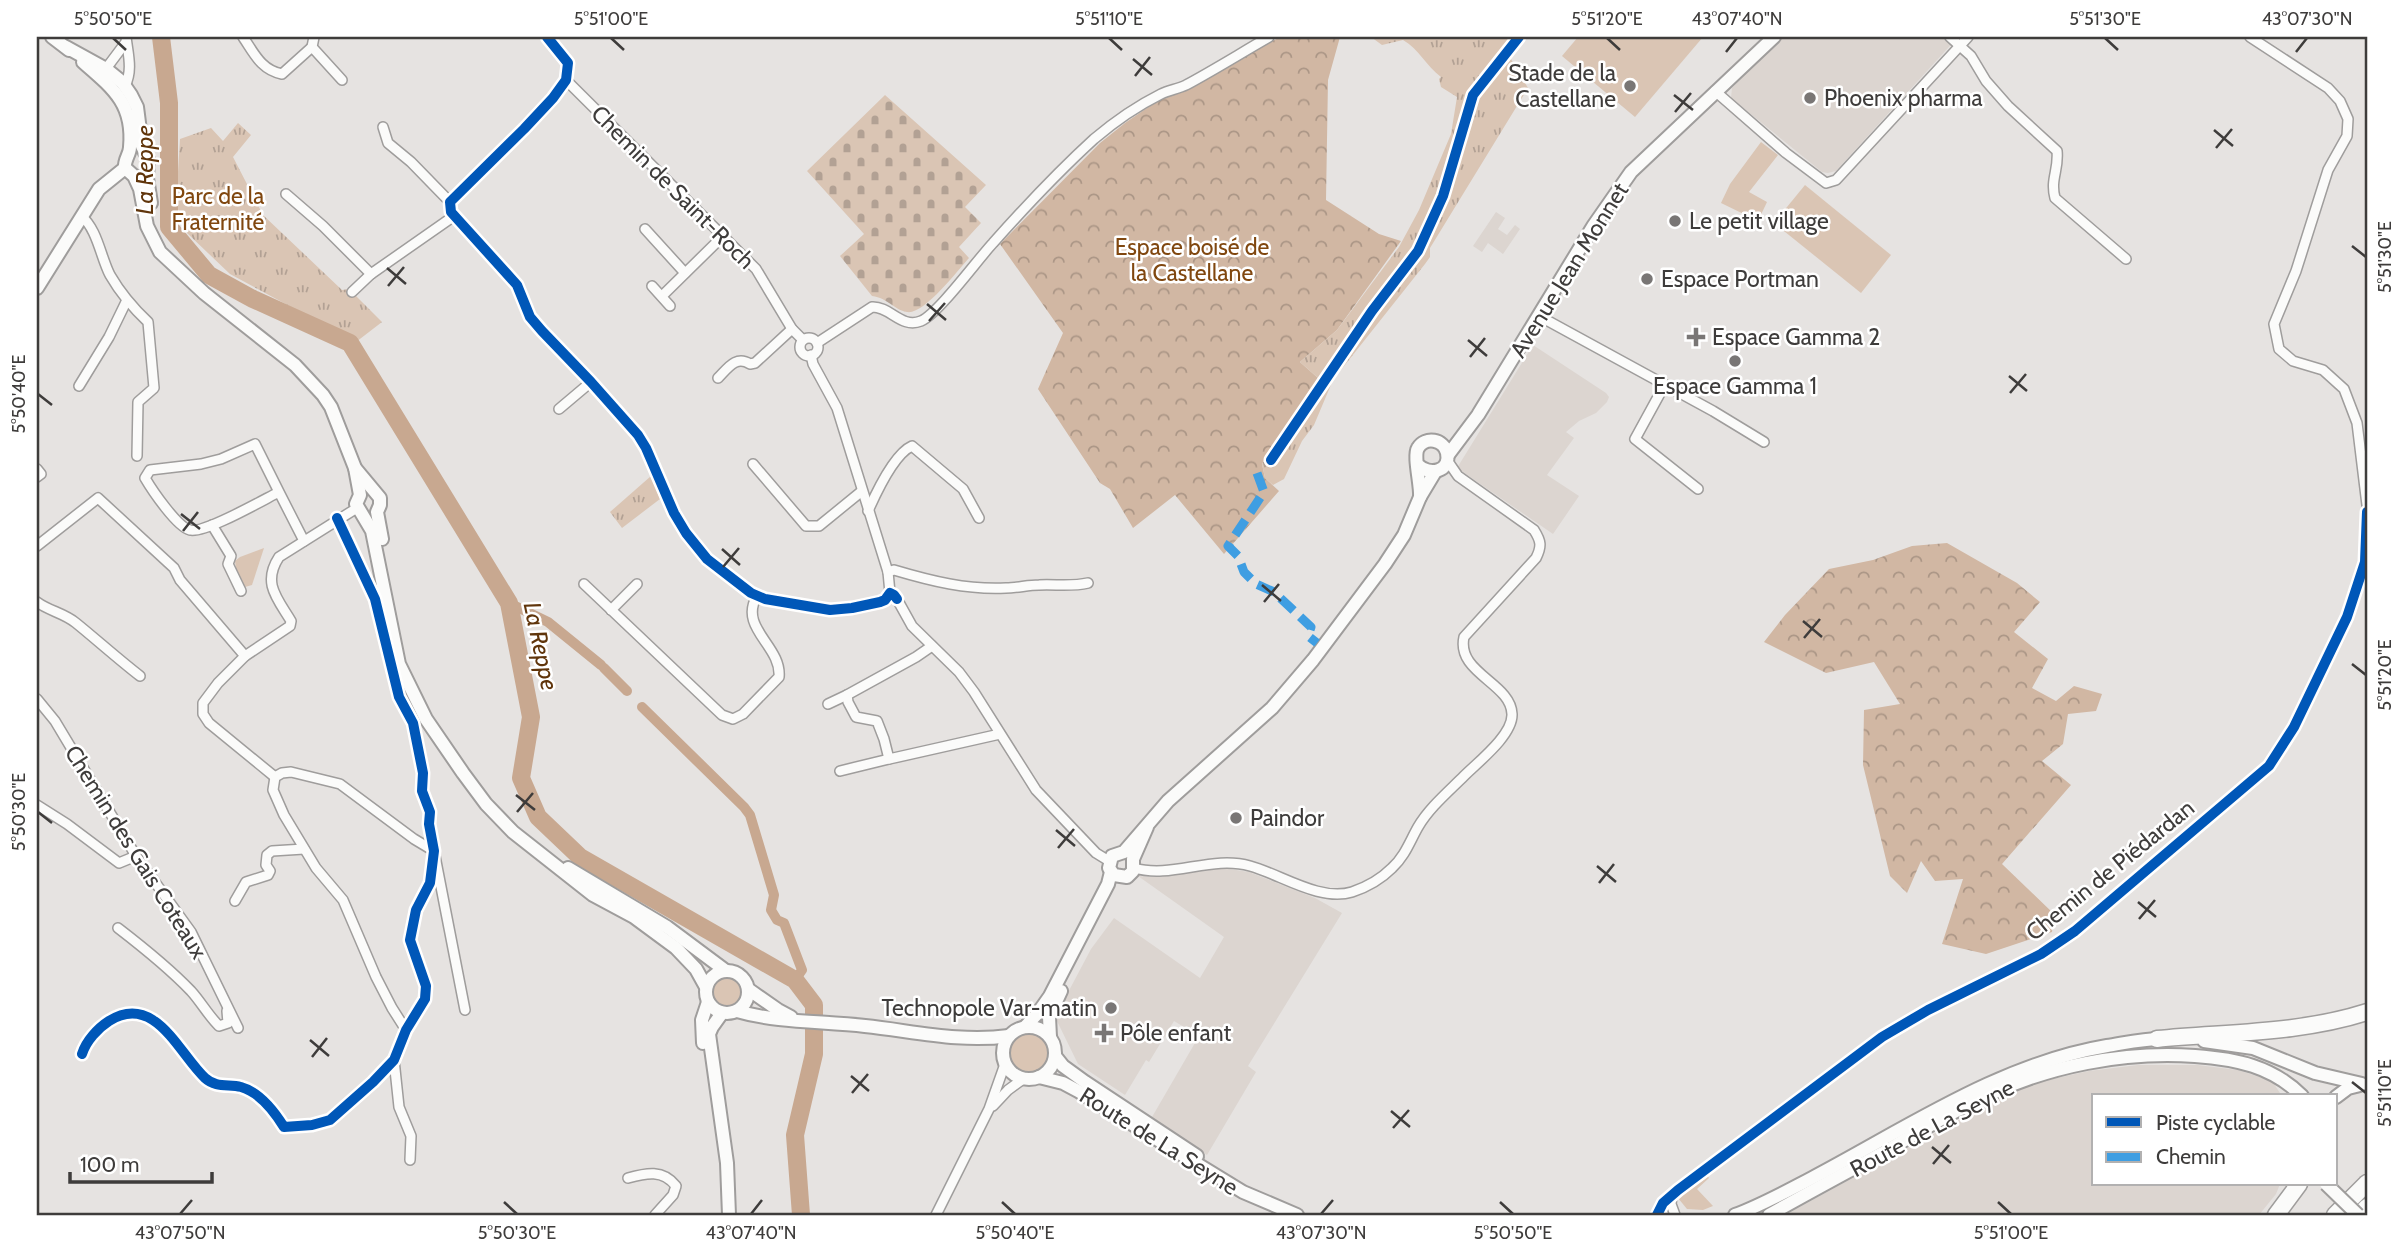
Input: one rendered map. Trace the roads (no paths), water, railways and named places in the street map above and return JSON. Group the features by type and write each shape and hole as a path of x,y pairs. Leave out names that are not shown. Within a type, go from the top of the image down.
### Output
{"highway":[{"path":"2157,1039 2291,1030 2367,1013"},
{"path":"2335,1215 2367,1183"},
{"path":"2276,1215 2298,1186"},
{"path":"2358,1215 2367,1207"}],"main road":[{"path":"52,37 125,86 137,107 145,155 148,159 148,188 157,230 174,265"},
{"name":"Avenue Jean Monnet","path":"1448,457 1600,216 1631,172 1774,37"},
{"path":"103,73 128,114 129,154 125,161 160,252 204,293 295,365 331,407 355,468 372,531 399,664 426,719 463,774 499,819 593,895 634,917 669,942 691,964 706,986 708,1002 702,1020 704,1057 721,1125"},
{"path":"129,154 137,152 145,155"},
{"path":"37,288 99,189 129,172 140,176 147,170"},
{"name":"Avenue Jean Monnet","path":"1439,442 1469,426"},
{"path":"1114,871 1131,874 1130,860 1147,827 1168,801 1272,708 1347,617 1404,536 1420,498 1436,472 1445,465 1448,457 1439,442 1429,440 1420,445 1415,455 1420,498"},
{"path":"1418,465 1426,471 1436,472"},
{"path":"363,502 378,495 381,502 377,512 409,688"},
{"path":"363,502 369,515 377,512"},
{"path":"527,843 667,927 726,971 738,974 748,989 798,1020"},
{"path":"968,1039 1004,1060 1016,1076 1023,1079 1039,1077 1047,1072 1055,1056 1049,1017 1110,896 1116,854 1130,860"},
{"path":"708,1002 722,1013 737,1011 767,1018 829,1022 968,1039 1009,1036 1024,1027 1050,996 1114,871"},
{"path":"706,986 714,975 726,971"},
{"path":"737,1011 746,1002 748,989"},
{"path":"722,1013 709,1034 727,1163 729,1215"},
{"path":"1024,1027 1039,1028 1050,1037"},
{"path":"1004,1060 1003,1048 1009,1036"},
{"name":"Route de La Seyne","path":"1735,1215 1826,1171 1928,1114 2010,1074 2085,1050 2157,1039 2217,1042 2253,1048 2315,1073 2364,1084"},
{"name":"Route de La Seyne","path":"1769,1215 1984,1097 2023,1081 2088,1062 2156,1055 2238,1061 2281,1078 2300,1094"},
{"name":"Route de La Seyne","path":"1055,1056 1063,1066 1085,1082 1278,1207"},
{"name":"Route de La Seyne","path":"1039,1077 1063,1083 1078,1091 1253,1198 1297,1215"},
{"path":"2338,1096 2348,1088 2364,1084"},
{"path":"2328,1186 2358,1215"}],"street":[{"path":"243,37 261,65 282,74 313,42 342,80"},
{"name":"Chemin de Saint-Roch","path":"547,37 568,63 566,80 763,278 792,329 803,340"},
{"path":"817,343 872,307 879,307 899,320 917,323 924,320 1045,187 1096,138 1144,103 1183,86 1269,37"},
{"path":"1950,37 1971,57 1986,81 2008,106 2057,151 2059,165 2051,183 2055,198 2126,259"},
{"path":"1715,91 1786,153 1826,183 1836,180 1968,37"},
{"path":"2250,37 2328,88 2340,101 2348,119 2347,136 2328,170 2296,271 2274,324 2279,349 2293,360 2323,370 2344,389 2357,423 2367,505"},
{"path":"103,73 126,39"},
{"path":"125,86 130,78 126,39"},
{"path":"450,202 524,129 566,80"},
{"path":"383,127 388,143 450,202 454,216 517,285 530,317 638,435 685,533 707,559 757,596 831,610 891,599"},
{"path":"285,194 323,226 371,274"},
{"path":"80,216 89,227 126,302 148,322 154,388 138,402 137,456"},
{"path":"352,292 371,274 454,216"},
{"path":"645,229 685,273"},
{"path":"662,296 722,237"},
{"path":"652,286 670,306"},
{"path":"79,386 109,337 126,302"},
{"path":"1539,316 1713,411 1764,442"},
{"path":"718,378 736,360 755,363 792,329"},
{"path":"812,338 817,343 817,351 811,355 800,349 803,340 812,338"},
{"path":"811,355 813,364 837,408 888,572 891,599 912,626 959,672 975,692 1035,790 1114,871"},
{"path":"559,409 591,382"},
{"path":"1664,386 1635,439 1698,489"},
{"path":"279,492 194,531 186,529 150,487 145,473 221,459 255,444 279,492 303,541"},
{"path":"868,512 901,454 912,446 963,489 979,518"},
{"path":"1130,860 1152,871 1220,862 1249,866 1325,894 1350,893 1377,881 1395,866 1408,848 1418,826 1508,730 1512,714 1508,701 1466,659 1461,648 1464,637 1536,558 1541,550 1541,541 1534,530 1458,475 1448,457"},
{"path":"752,464 806,527 819,526 862,491"},
{"path":"37,469 41,474 37,477"},
{"path":"1436,472 1458,475"},
{"path":"37,546 98,498 174,568 180,580 245,656"},
{"path":"275,777 209,723 203,704 218,683 245,656 290,626 290,621 272,590 272,567 279,557 363,502"},
{"name":"Chemin de Piédardan","path":"1657,1215 1663,1203 1672,1195 1882,1037 1928,1010 2041,954 2070,935 2269,766 2294,727 2347,617 2365,562 2367,512"},
{"path":"337,518 374,599 399,697 413,723 423,773 422,791 430,812 429,824 465,1010"},
{"path":"212,525 231,556 228,564 241,591"},
{"path":"888,572 894,570 970,588 1075,586 1087,583"},
{"path":"583,584 722,715 733,719 743,714 779,677 780,669 751,618 753,602 757,596"},
{"path":"611,610 637,584"},
{"path":"37,602 53,613 62,614 75,622 140,676"},
{"path":"828,704 932,646"},
{"path":"848,695 848,702 856,717 877,722 889,759"},
{"name":"Chemin des Gais Coteaux","path":"37,699 55,721 136,856 191,932 238,1028"},
{"path":"840,771 1000,734"},
{"path":"275,777 291,772 340,784 434,851"},
{"path":"275,777 273,790 284,815 316,868 343,900 376,977 407,1030"},
{"path":"37,806 67,824 119,863 136,856"},
{"path":"235,901 246,882 268,875 270,871 266,865 267,855 272,851 304,849"},
{"path":"82,1054 84,1046 107,1023 130,1013 158,1022 206,1079 219,1086 243,1088 255,1095 274,1112 284,1127 330,1120 362,1093 394,1060 425,999 425,978 410,940 416,910 430,883 434,851"},
{"name":"Chemin des Gais Coteaux","path":"118,928 194,993 208,1015 219,1026 228,1023 228,1009"},
{"path":"394,1060 399,1107 411,1136 410,1160"},
{"path":"936,1215 989,1109 1004,1060"},
{"path":"989,1109 1023,1079"},
{"path":"628,1178 646,1173 660,1173 671,1179 676,1186 673,1195 655,1215"},
{"path":"1672,1195 1671,1204 1675,1215"}],"waterway":[{"name":"La Reppe","path":"161,37 169,103 169,227 209,275 253,299 350,343 509,603 531,717 521,778 538,817 580,857 795,980 814,1005 814,1054 795,1135 801,1215"},
{"path":"509,603 548,622 601,665"},
{"path":"604,668 627,691"},
{"path":"642,707 750,815 774,895 771,910 777,920 784,923 802,970 795,980"}],"place":[{"name":"Stade de la Castellane","path":"1630,86"},
{"name":"Phoenix pharma","path":"1810,98"},
{"name":"Le petit village","path":"1675,221"},
{"name":"Espace Portman","path":"1647,279"},
{"name":"Espace Gamma 2","path":"1696,337"},
{"name":"Espace Gamma 1","path":"1735,361"},
{"name":"Paindor","path":"1236,818"},
{"name":"Technopole Var-matin","path":"1111,1008"},
{"name":"Pôle enfant","path":"1104,1033"}],"park label":[{"name":"Parc de la Fraternité","path":"218,209"},
{"name":"Espace boisé de la Castellane","path":"1192,260"}]}
